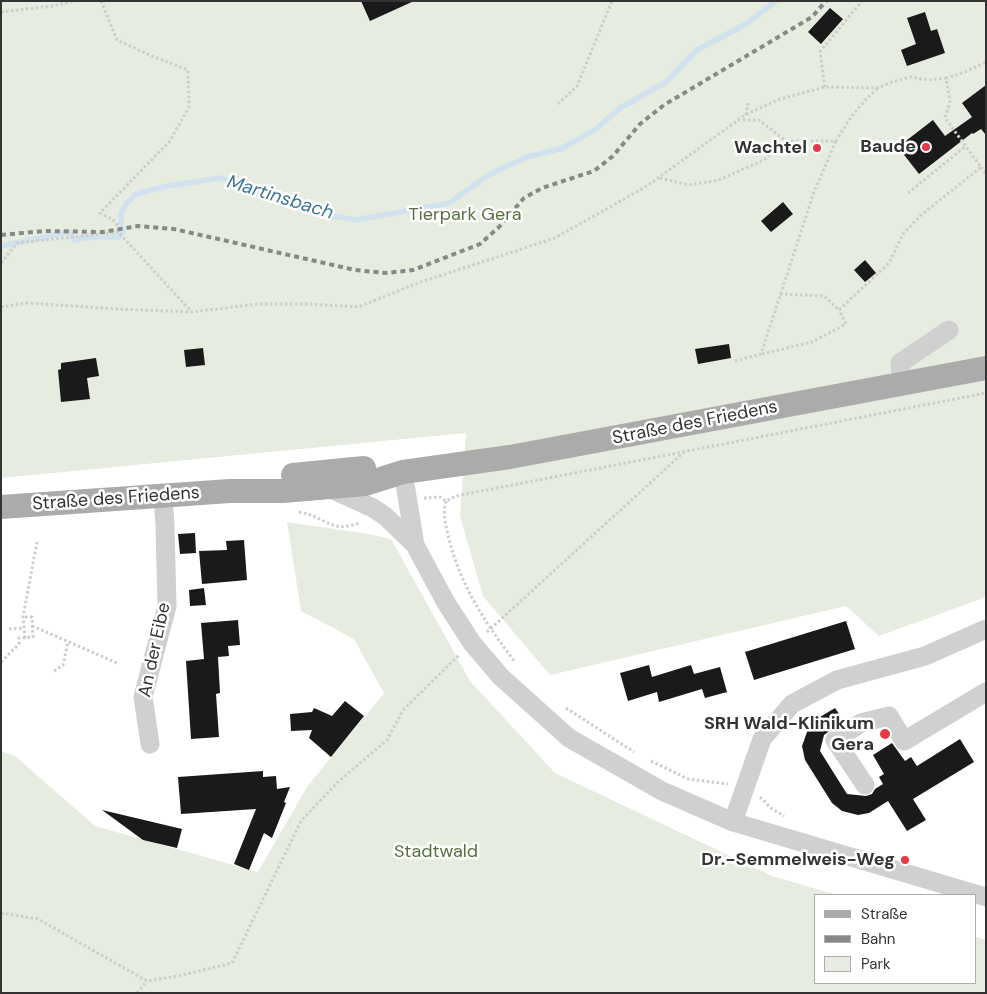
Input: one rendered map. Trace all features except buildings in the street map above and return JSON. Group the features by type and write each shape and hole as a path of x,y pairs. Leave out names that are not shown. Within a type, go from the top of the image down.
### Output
{"main road":[{"name":"Straße des Friedens","path":"1,507 230,491 283,491 365,484 404,472 510,457 986,368"},
{"name":"Straße des Friedens","path":"230,491 283,476 362,468 404,472"}],"street":[{"path":"902,384 900,362 949,330"},
{"path":"404,472 415,545"},
{"path":"330,488 373,508 385,516 415,545 445,601 472,643 501,677 569,738 662,791 734,822 976,894"},
{"name":"An der Eibe","path":"150,744 143,697 167,606 166,526 163,496"},
{"path":"734,822 762,738 792,704 837,680 925,656 986,629"},
{"path":"865,785 835,740 861,723 889,716 904,741 986,692"}],"path":[{"path":"2,12 52,6 74,1"},
{"path":"101,1 117,40 188,70 189,107 170,142 100,214 116,222 119,232 192,312"},
{"path":"558,104 577,86 612,1"},
{"path":"825,88 820,52 862,1"},
{"path":"761,354 814,192 836,141 851,116 863,101 878,88 892,82 910,77 928,80 946,78 986,62"},
{"path":"946,78 950,102 945,118 986,174"},
{"path":"1,307 27,302 192,312 258,304 358,307 418,283 555,238 660,178 746,115 780,99 825,88 878,88"},
{"path":"746,115 748,103"},
{"path":"738,120 759,120 786,141 836,141"},
{"path":"660,178 689,185 719,180 764,160 786,141"},
{"path":"908,193 966,146"},
{"path":"839,310 889,263 903,234 920,216 981,168"},
{"path":"1,263 17,243 74,235 119,232"},
{"path":"735,361 812,342 846,324 839,310 824,296 780,294"},
{"path":"1,913 38,920 147,981 178,976 232,963 301,822 338,782 387,740 403,710 472,643 490,630 684,452"},
{"path":"446,501 443,510 444,520 457,569 490,630 518,666"},
{"path":"25,638 23,617 37,542"},
{"path":"1,662 19,644 19,638 33,637 32,617 23,617"},
{"path":"32,626 116,663"},
{"path":"9,628 24,628"},
{"path":"54,671 63,665 68,642"},
{"path":"559,703 634,752"},
{"path":"650,761 688,778 724,782 759,794 762,800 772,809 792,819"},
{"path":"137,993 147,981"}],"green space":[{"name":"Tierpark Gera","path":"1,1 986,1 986,597 879,636 846,606 550,675 483,596 460,516 466,433 1,478"},
{"name":"Stadtwald","path":"287,522 391,539 470,681 555,773 772,876 834,894 814,894 814,984 977,984 977,937 986,940 986,993 1,993 1,751 15,756 95,826 258,872 307,787 384,693 354,639 301,611"}],"waterway":[{"name":"Martinsbach","path":"1,246 69,232 74,240 90,237 119,237 123,231 121,213 126,204 136,194 167,186 221,178 256,189 311,212 356,220 449,203 490,174 527,157 563,148 596,129 620,108 666,82 697,50 746,24 776,1"}],"railway":[{"path":"1,235 44,231 103,232 138,226 174,229 355,270 386,273 413,270 480,244 499,227 524,198 542,188 594,171 613,156 640,124 664,105 812,17 826,1"}],"place":[{"name":"Baude","path":"926,147"},
{"name":"Wachtel","path":"817,148"},
{"name":"SRH Wald-Klinikum Gera","path":"885,734"},
{"name":"Dr.-Semmelweis-Weg","path":"905,860"}]}
